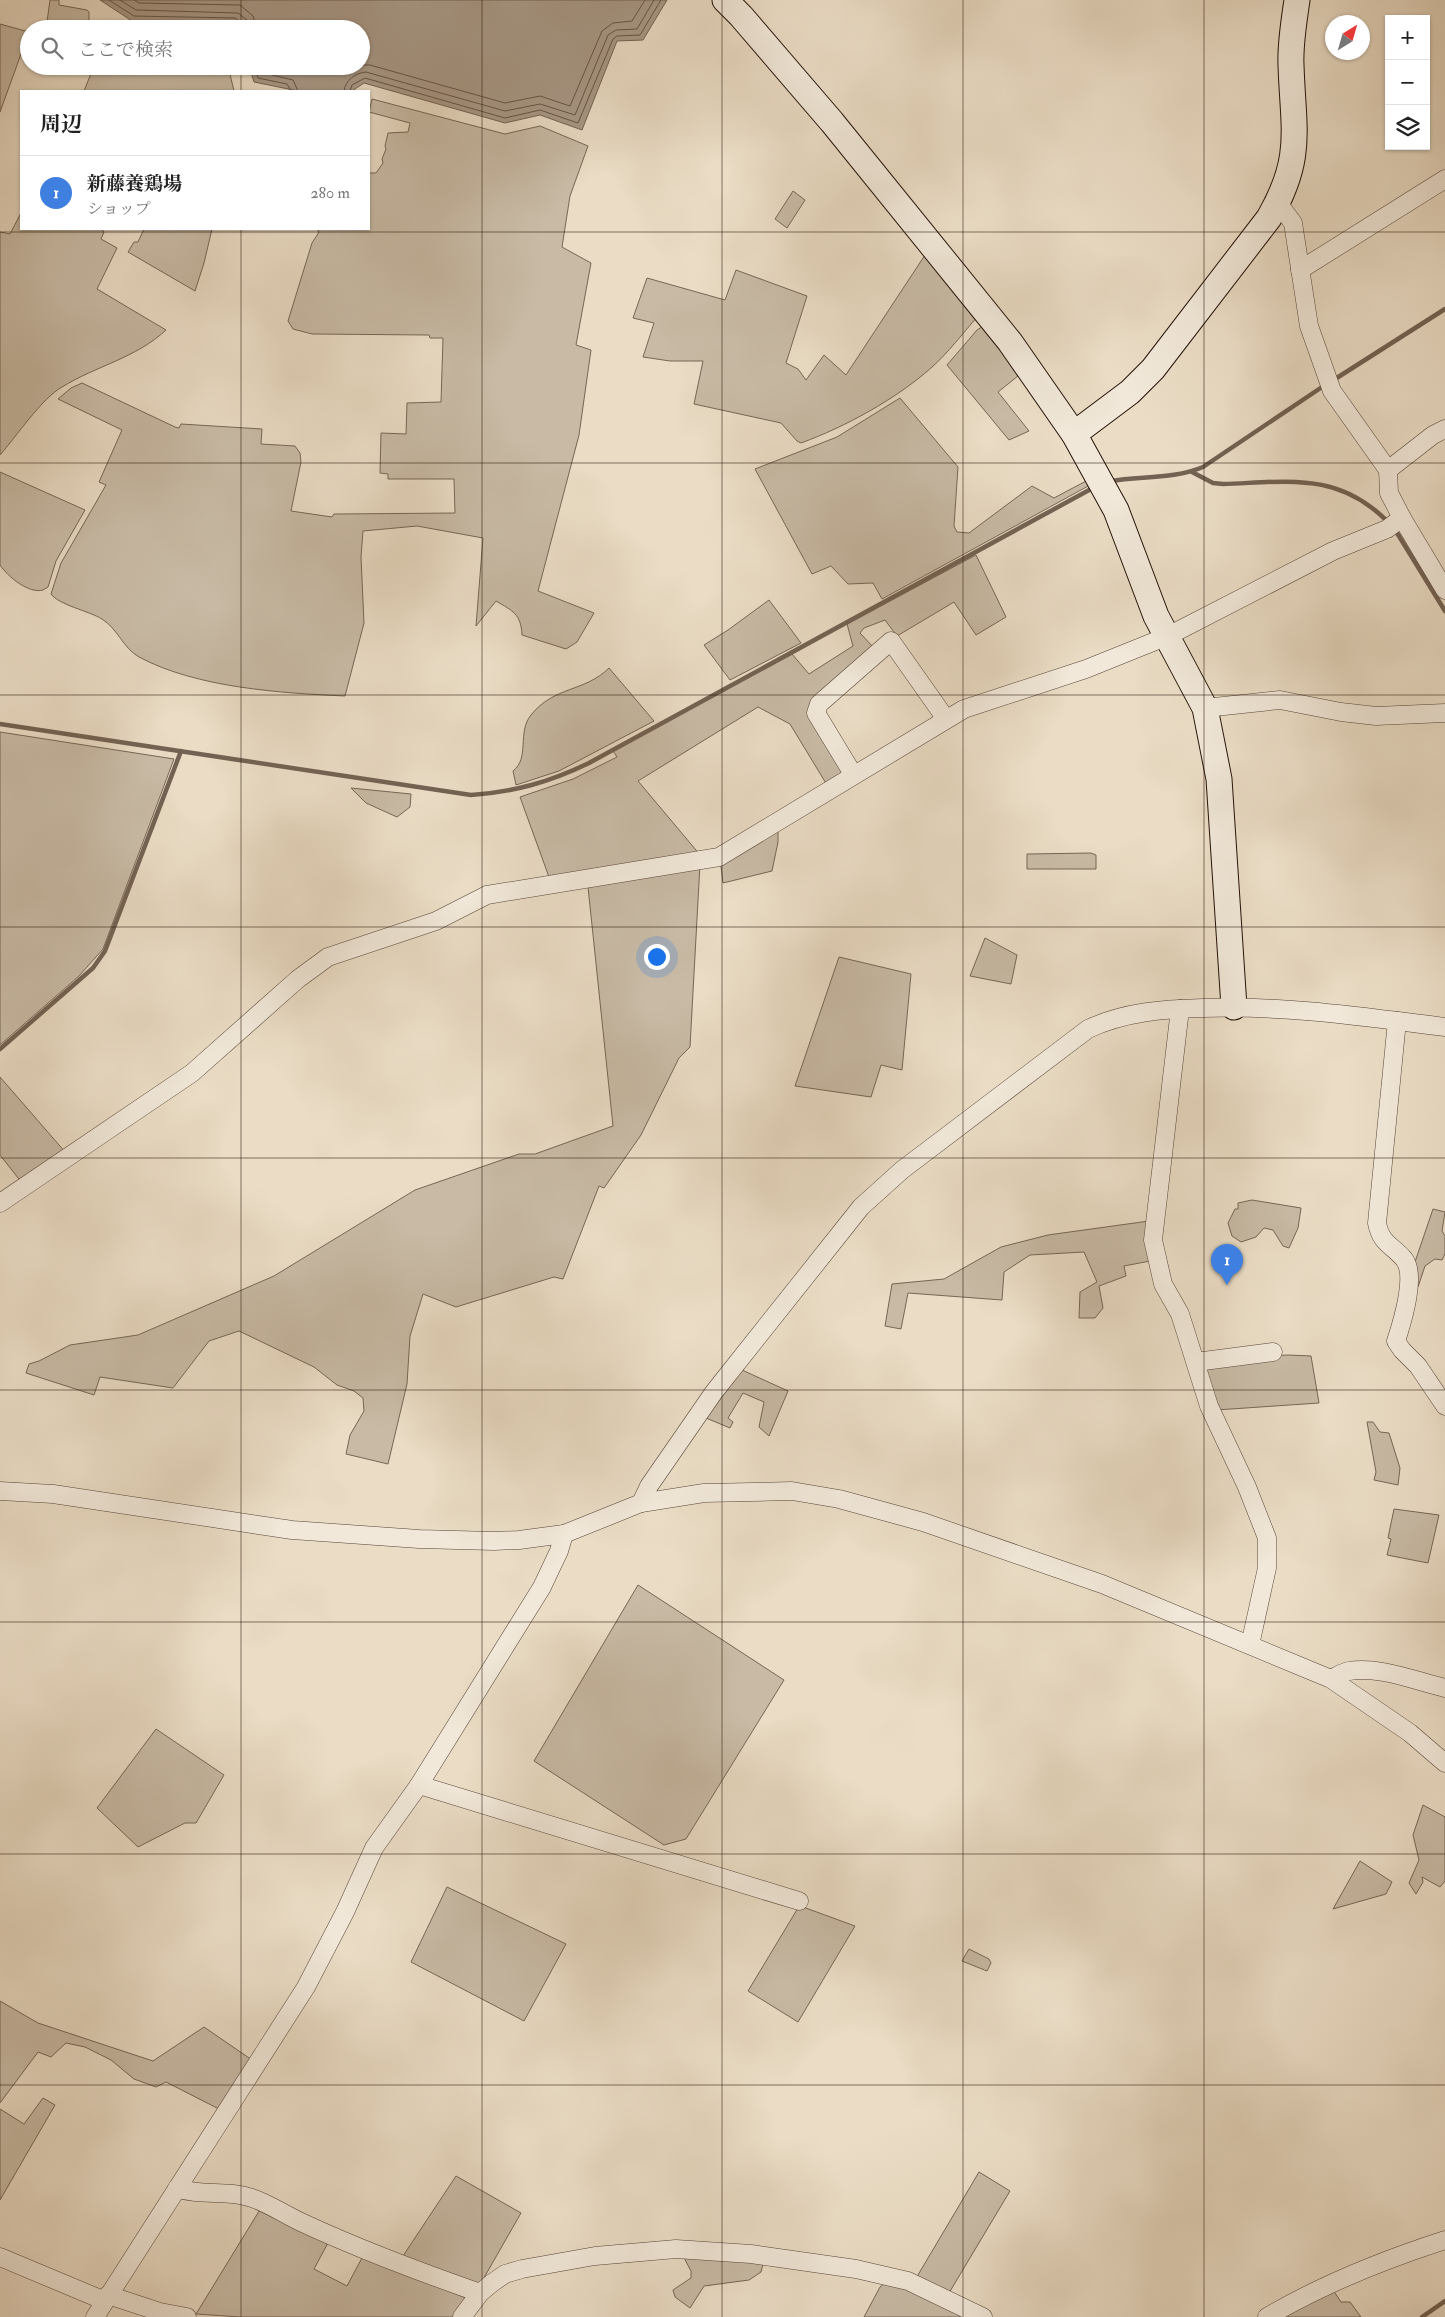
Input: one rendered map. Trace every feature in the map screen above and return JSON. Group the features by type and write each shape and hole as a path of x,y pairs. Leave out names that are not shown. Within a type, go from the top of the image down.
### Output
{"street":[{"path":"725,0 790,72 1010,342 1074,434 1116,510 1148,597 1205,708 1219,779 1234,1007"},
{"path":"1074,434 1130,392 1152,369 1269,218 1278,203 1290,174 1295,146 1296,124 1291,63 1297,0"},
{"path":"1300,270 1445,179"},
{"path":"1278,203 1293,223 1309,326 1332,391 1388,470 1389,494 1445,590"},
{"path":"1388,470 1433,435 1445,429"},
{"path":"0,1203 192,1073 298,979 328,957 436,921 487,895 719,856 964,709 1086,670 1168,636 1333,550 1387,529 1402,518"},
{"path":"853,774 816,712 819,704 891,641 946,719"},
{"path":"1205,708 1280,700 1341,712 1376,716 1445,713"},
{"path":"641,1503 648,1486 714,1392 868,1201 902,1170 1088,1029 1106,1020 1137,1013 1180,1008 1234,1007 1321,1011 1445,1027"},
{"path":"1180,1008 1153,1240 1163,1284 1180,1314 1209,1406 1247,1488 1267,1538 1267,1568 1250,1645"},
{"path":"1397,1021 1377,1224 1379,1234 1403,1258 1410,1272 1402,1321 1396,1342 1418,1366 1445,1406"},
{"path":"1196,1362 1273,1352"},
{"path":"0,1490 53,1494 292,1530 419,1539 494,1541 527,1540 564,1534 641,1503 704,1493 792,1492 839,1499 924,1522 1102,1584 1331,1679 1410,1732 1445,1763"},
{"path":"95,2317 176,2188 296,2004 323,1956 374,1848 419,1785 542,1587 559,1551 564,1534"},
{"path":"1331,1679 1347,1671 1361,1670 1394,1674 1445,1688"},
{"path":"419,1785 799,1900"},
{"path":"176,2188 186,2192 234,2194 250,2197 302,2223 398,2264 480,2294"},
{"path":"1267,2317 1318,2290 1396,2256 1445,2240"},
{"path":"462,2317 480,2294 505,2274 522,2269 595,2256 676,2249 751,2254 856,2268 908,2281 983,2317"},
{"path":"0,2257 107,2298 160,2312 188,2317"}],"shaded area":[{"path":"50,0 59,0 59,5 89,12 89,20 47,20"},
{"path":"0,24 20,30 20,57 0,112"},
{"path":"90,75 230,75 234,90 84,90"},
{"path":"372,99 505,134 540,126 588,146 570,196 562,247 591,263 576,345 591,350 579,435 538,591 594,613 577,642 566,649 522,635 520,622 515,614 496,601 476,626 483,538 417,526 363,531 361,557 364,623 345,696 267,691 187,676 139,657 124,644 108,623 96,616 67,605 51,594 61,563 106,485 99,482 122,430 58,399 71,388 82,383 175,427 179,428 181,424 262,429 261,444 295,446 300,453 301,462 291,511 332,517 334,514 455,513 454,479 388,479 388,474 380,473 381,433 406,434 407,403 441,402 443,338 430,338 429,335 312,334 293,329 288,321 312,243 319,232 318,230 370,230 370,173 376,173 383,163 382,159 386,149 388,133 408,132 410,123 370,112"},
{"path":"793,191 805,200 787,228 775,219"},
{"path":"20,215 20,230 102,230 104,232 101,239 117,248 97,289 166,330 142,348 54,392 0,455 0,232 10,234"},
{"path":"144,230 212,230 195,291 128,252 134,242 138,242"},
{"path":"927,252 978,316 937,362 902,391 835,429 801,443 781,423 694,404 703,361 670,361 643,357 654,323 633,318 647,278 725,300 736,270 807,296 786,363 798,369 806,380 824,355 846,375"},
{"path":"985,325 1023,372 998,392 1029,431 1009,440 947,365 977,330"},
{"path":"900,398 958,467 954,526 957,532 969,533 1032,486 1054,498 1088,480 1090,485 882,599 873,583 848,584 831,566 812,574 755,469 837,437"},
{"path":"0,472 85,510 56,561 48,587 43,590 37,591 19,584 0,565"},
{"path":"976,555 1006,617 976,635 954,602 897,636 885,620 864,628 860,633 875,649 817,698 844,775 827,785 790,724 758,707 638,781 701,856 549,877 520,797 573,779 617,757 613,751 792,654 809,674 853,646 847,624"},
{"path":"769,600 801,643 730,680 704,645"},
{"path":"609,668 654,721 559,771 516,785 513,771 521,759 525,729 531,715 550,699 600,676"},
{"path":"0,732 174,759 103,949 79,976 0,1045"},
{"path":"351,788 411,794 410,807 397,817 366,803"},
{"path":"778,827 778,842 772,871 723,883 720,858"},
{"path":"1091,853 1096,855 1096,869 1027,869 1027,854"},
{"path":"700,864 690,1047 679,1058 641,1135 604,1188 599,1186 563,1279 554,1277 456,1307 423,1294 410,1336 407,1384 388,1464 346,1454 350,1435 364,1411 363,1398 354,1391 337,1385 314,1367 239,1331 209,1341 173,1388 100,1377 94,1395 26,1373 29,1364 70,1345 138,1335 274,1276 415,1190 519,1154 535,1154 613,1126 588,887"},
{"path":"985,938 1017,955 1011,984 970,976"},
{"path":"839,957 911,974 902,1070 881,1065 871,1097 795,1086"},
{"path":"0,1077 66,1153 22,1183 0,1155"},
{"path":"1252,1200 1301,1208 1298,1228 1289,1248 1283,1246 1273,1230 1264,1228 1256,1237 1241,1242 1232,1236 1228,1223 1235,1209 1238,1209 1238,1203"},
{"path":"1433,1209 1445,1212 1442,1231 1445,1236 1445,1254 1442,1260 1435,1259 1425,1266 1418,1287 1414,1286 1415,1262"},
{"path":"1149,1221 1150,1261 1124,1266 1126,1276 1099,1286 1103,1308 1095,1318 1079,1318 1080,1292 1097,1282 1084,1252 1030,1255 1004,1272 1002,1300 908,1293 901,1329 885,1326 892,1284 944,1279 1001,1247 1048,1235"},
{"path":"1270,1356 1311,1356 1319,1403 1216,1410 1205,1374 1209,1368"},
{"path":"742,1370 788,1391 769,1436 759,1427 764,1402 743,1393 728,1418 733,1422 730,1428 706,1418"},
{"path":"1367,1422 1373,1422 1380,1432 1389,1433 1400,1468 1398,1485 1374,1480 1376,1472"},
{"path":"1394,1509 1439,1515 1428,1563 1387,1555 1391,1539 1388,1538"},
{"path":"638,1585 784,1680 686,1839 664,1845 534,1761"},
{"path":"156,1729 224,1775 196,1823 185,1823 138,1847 97,1808"},
{"path":"1423,1805 1445,1817 1445,1881 1440,1887 1422,1877 1423,1882 1416,1894 1409,1883 1419,1860 1413,1835"},
{"path":"1360,1861 1392,1882 1386,1894 1333,1909"},
{"path":"447,1887 566,1944 524,2021 411,1962"},
{"path":"803,1907 855,1926 798,2022 748,1991 798,1908"},
{"path":"969,1949 989,1959 991,1963 987,1971 962,1961"},
{"path":"0,2001 38,2023 153,2061 204,2027 252,2060 219,2109 166,2082 156,2087 134,2079 111,2060 85,2047 66,2043 51,2057 38,2052 0,2103"},
{"path":"43,2098 55,2105 0,2200 0,2109 24,2124"},
{"path":"979,2172 1010,2191 949,2293 915,2280"},
{"path":"456,2176 521,2213 481,2283 472,2285 401,2259"},
{"path":"261,2208 329,2241 314,2269 347,2286 363,2256 466,2298 455,2317 241,2317 196,2314"},
{"path":"682,2254 763,2264 761,2272 749,2280 704,2286 690,2308 675,2297 673,2290 691,2278 691,2271"},
{"path":"886,2282 975,2317 864,2317 880,2287"},
{"path":"1333,2290 1341,2302 1350,2302 1361,2317 1277,2317"}],"water":[{"path":"100,0 667,0 643,40 617,41 582,130 540,115 505,123 364,83 354,90 293,90 254,82 252,75 370,75 370,20 130,20"}],"waterway":[{"path":"1332,381 1445,309"},
{"path":"1111,481 1181,474 1203,467 1325,385"},
{"path":"1192,472 1213,483 1290,482 1311,483 1331,487 1350,494 1369,506 1388,522"},
{"path":"0,724 471,795 517,789 560,776 589,763 1091,489"},
{"path":"1394,528 1445,611"},
{"path":"0,1049 93,968 105,951 181,751"},
{"path":"1422,2317 1445,2301"}],"place":[{"name":"新藤養鶏場","path":"1227,1285"}]}
